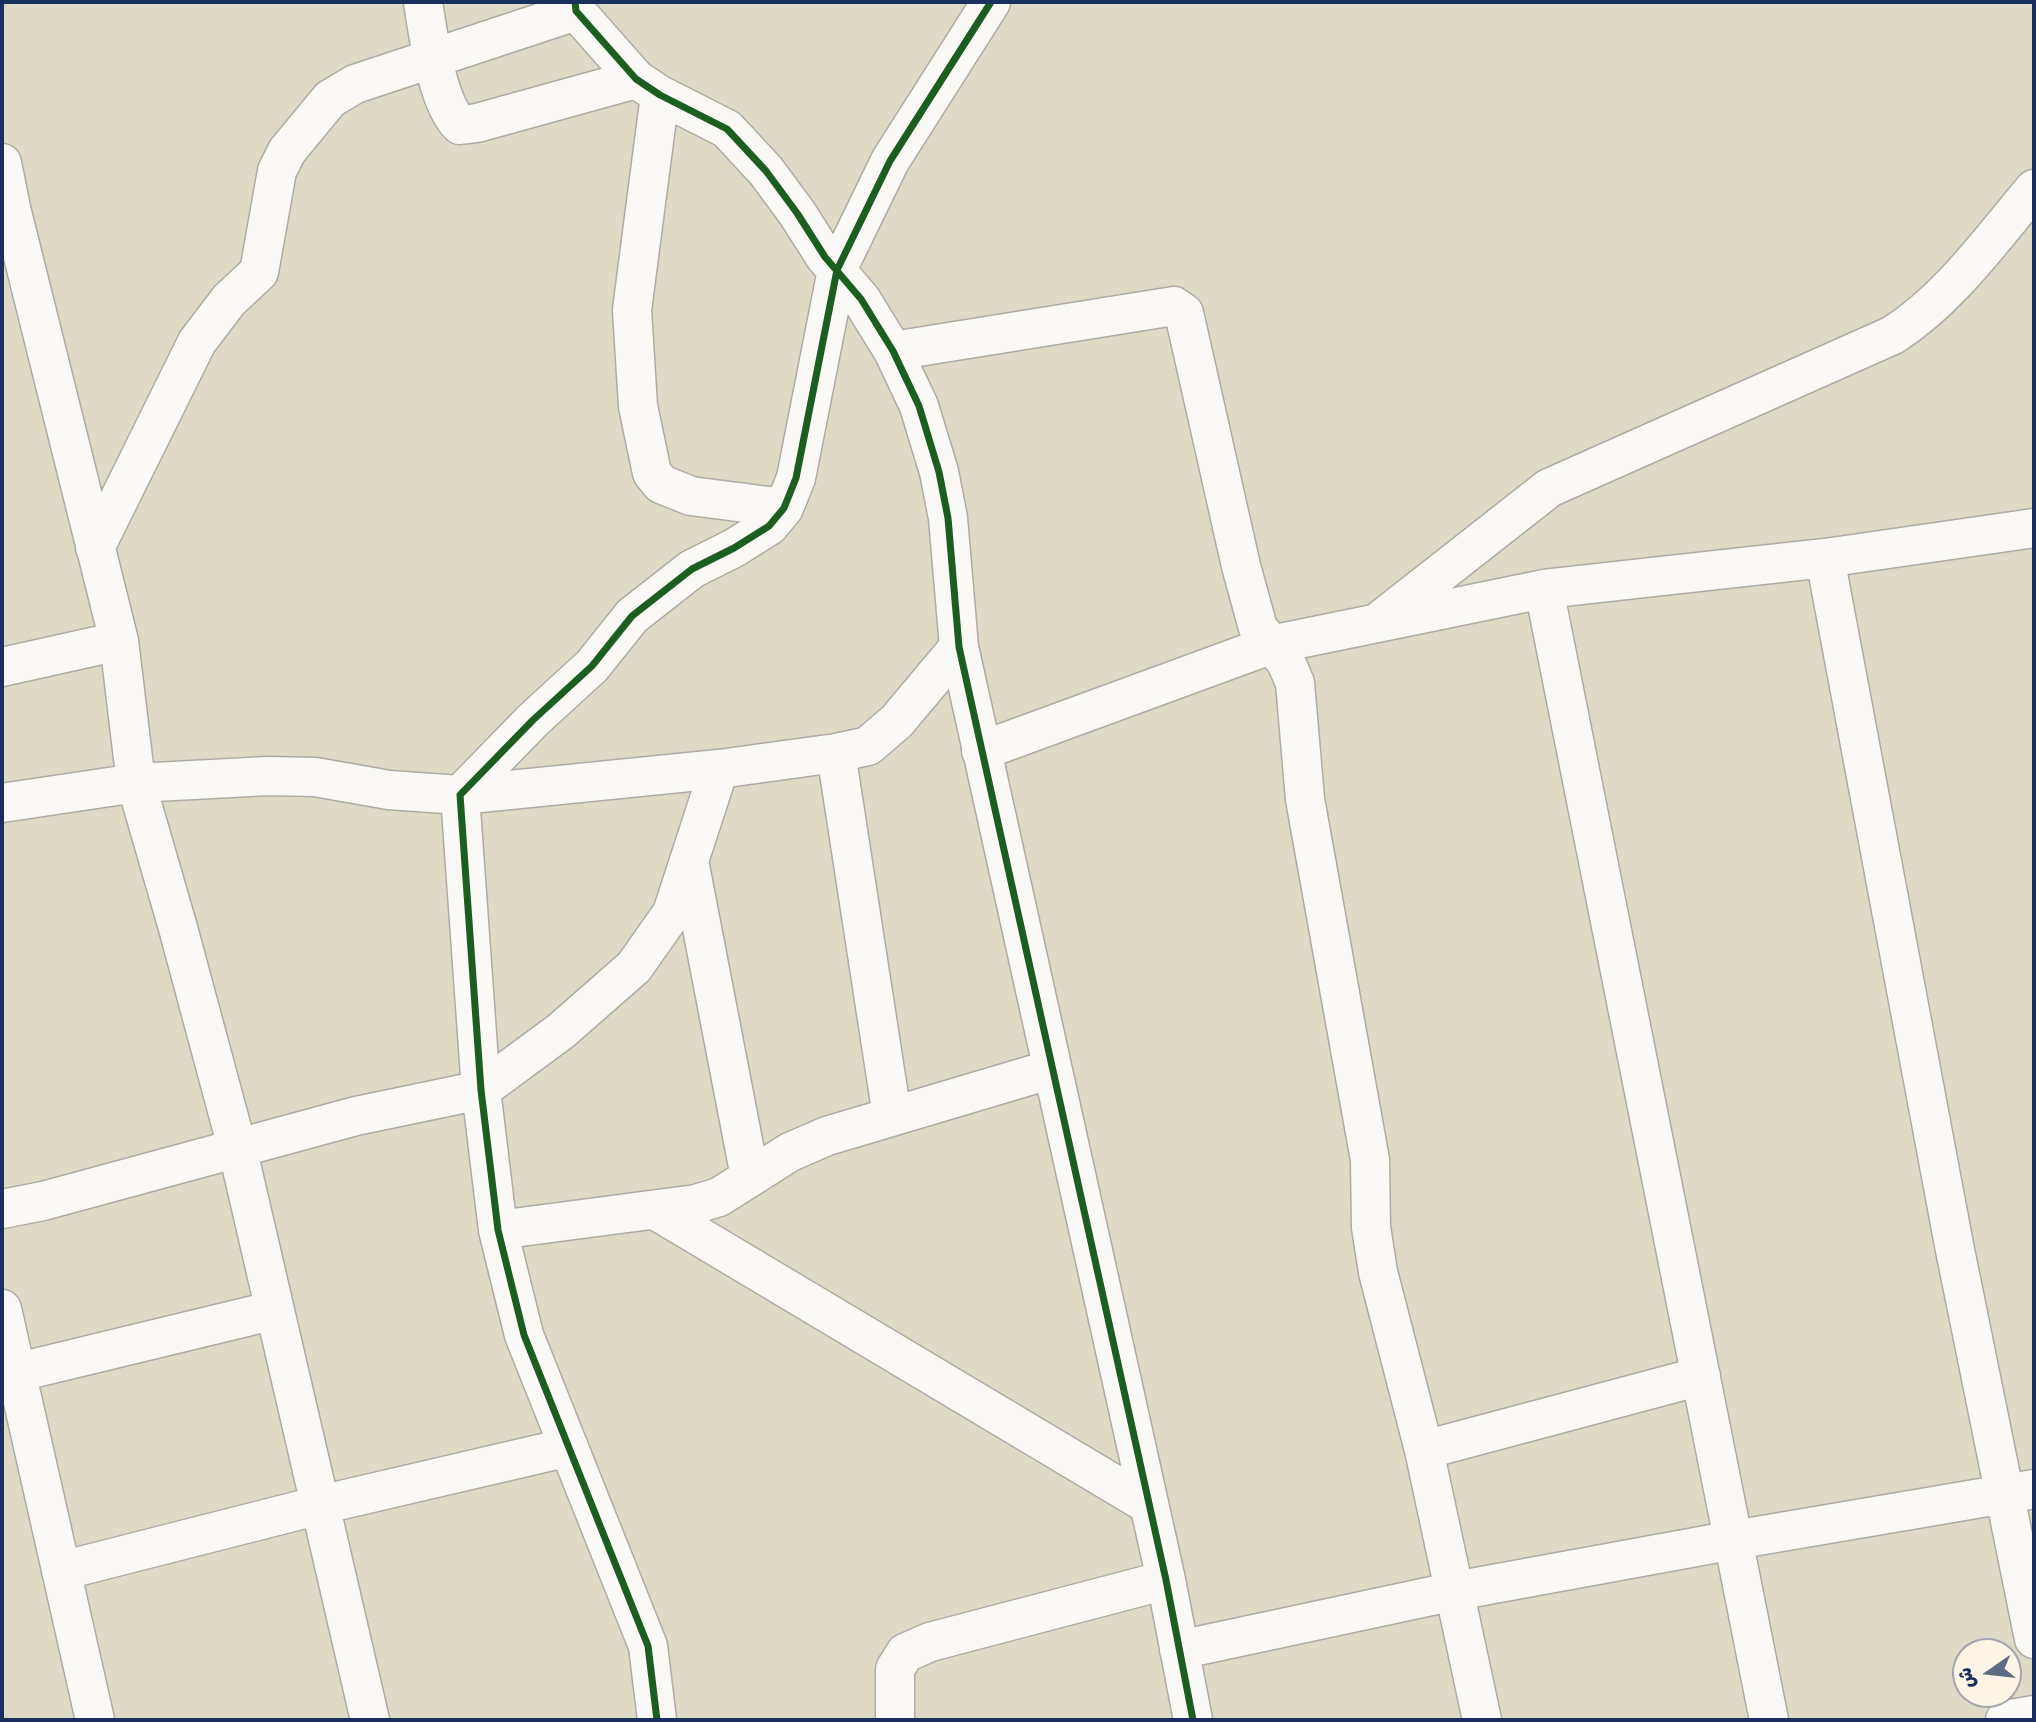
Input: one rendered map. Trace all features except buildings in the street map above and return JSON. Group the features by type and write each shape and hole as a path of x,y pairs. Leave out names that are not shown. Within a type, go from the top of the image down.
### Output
{"street":[{"path":"423,2 433,58 452,117 460,125 648,87"},
{"path":"657,1720 648,1646 524,1335 498,1230 481,1090 460,794 533,720 592,666 632,616 692,569 734,548 769,526 784,508 796,478 837,270 890,161 991,2"},
{"path":"95,548 197,342 229,300 259,272 277,171 287,151 330,99 340,92 355,84 576,6 648,87 727,129 766,171 825,257 861,299 893,351 919,406 939,472 948,518 960,648 1166,1580 1193,1720"},
{"path":"648,87 632,310 638,407 652,473 661,484 691,496 784,508"},
{"path":"2,163 119,641 136,783 237,1147 370,1720"},
{"path":"1376,624 1549,488 1893,335 1919,318 2034,189"},
{"path":"893,351 1174,306 1184,313 1241,566 1258,628 1286,662 1295,684 1305,799 1370,1160 1371,1227 1378,1272 1424,1450 1482,1720"},
{"path":"981,751 1270,645 1544,589 1825,558 2034,528"},
{"path":"1825,558 1954,1245 2020,1491 2034,1639"},
{"path":"1544,589 1769,1720"},
{"path":"2,667 119,641"},
{"path":"2,803 136,783 219,777 315,777 389,790 460,794 719,769 836,753 868,746 897,721 960,648"},
{"path":"836,753 892,1116"},
{"path":"2,1209 43,1201 356,1116 481,1090 561,1031 634,967 672,914 719,769"},
{"path":"690,865 750,1177"},
{"path":"498,1230 696,1204 719,1197 790,1152 827,1136 1052,1069"},
{"path":"655,1210 1149,1505"},
{"path":"2,1309 9,1374 61,1571 95,1720"},
{"path":"9,1374 275,1310"},
{"path":"1424,1450 1701,1376"},
{"path":"61,1571 569,1447"},
{"path":"1180,1650 1455,1591 2020,1491"},
{"path":"895,1720 895,1669 905,1653 930,1642 1166,1580"},
{"path":"2005,1720 2034,1715"}],"cycle path":[{"path":"575,2 576,11 636,79 660,95 727,129 766,171 825,257 861,299 893,351 919,406 939,472 948,518 959,647 1166,1580 1193,1720"},
{"path":"657,1720 648,1646 524,1335 498,1230 481,1090 460,795 533,720 592,666 632,616 692,569 734,548 769,526 784,508 796,478 837,270 890,161 991,2"}]}
